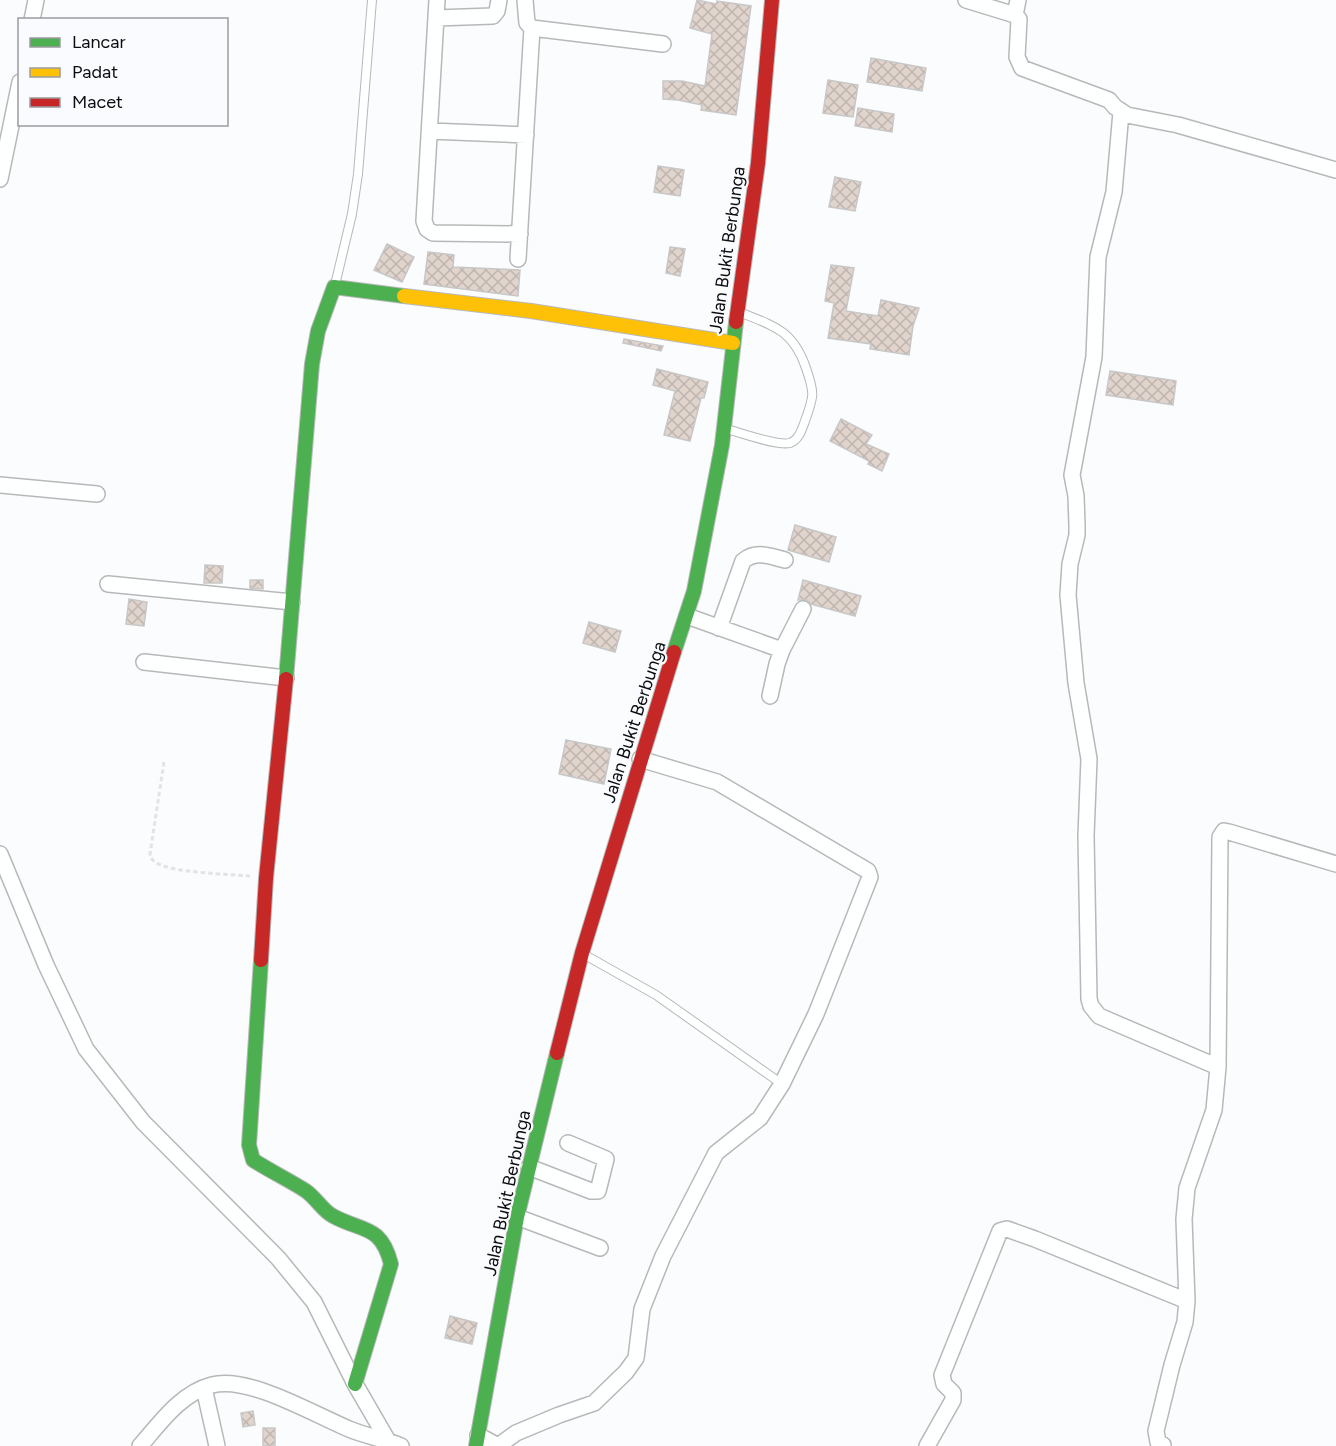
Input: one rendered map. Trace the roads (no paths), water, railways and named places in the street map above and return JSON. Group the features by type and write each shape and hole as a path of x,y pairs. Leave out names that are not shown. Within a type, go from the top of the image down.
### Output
{"street":[{"path":"32,18 36,0"},
{"path":"437,0 424,220 433,233 520,234"},
{"path":"436,18 493,16 500,0"},
{"path":"525,0 526,23 532,28 663,44"},
{"name":"Jalan Bukit Berbunga","path":"477,1440 517,1217 582,953 640,759 694,591 723,429 758,163 772,0"},
{"path":"966,0 1017,7 1019,19 1017,57 1022,68 1109,100 1127,115 1178,125 1336,170"},
{"path":"518,259 532,28"},
{"path":"0,179 18,92"},
{"path":"1121,112 1114,192 1098,257 1094,357 1072,474 1076,496 1077,535 1070,564 1068,595 1076,683 1089,759 1086,836 1089,999 1091,1006 1099,1016 1218,1067"},
{"path":"430,131 526,135"},
{"path":"356,1384 390,1272 391,1264 386,1246 368,1229 332,1216 308,1192 253,1160 249,1145 266,878 286,678 314,348 334,286 531,311 733,343"},
{"path":"0,485 97,494"},
{"path":"719,628 743,561 752,554 785,560"},
{"path":"108,584 292,602"},
{"path":"770,696 782,650 803,609"},
{"path":"687,616 782,650"},
{"path":"144,662 286,678"},
{"path":"477,1440 498,1446 516,1433 594,1403 603,1397 636,1358 642,1309 663,1256 716,1153 760,1118 782,1084 816,1014 869,880 869,872 717,783 640,759"},
{"path":"1163,1446 1158,1442 1156,1431 1185,1322 1187,1301 1184,1228 1187,1188 1214,1110 1218,1067 1220,837 1224,831 1229,832 1336,864"},
{"path":"0,854 22,902 46,965 86,1049 143,1122 278,1258 314,1302 356,1384 395,1443"},
{"path":"529,1167 591,1191 598,1191 606,1159 568,1143"},
{"path":"517,1217 600,1248"},
{"path":"927,1446 953,1400 952,1393 944,1384 942,1375 997,1235 1003,1229 1035,1239 1187,1301"},
{"path":"140,1446 171,1411 192,1394 212,1384 229,1383 261,1390 351,1430 395,1443"},
{"path":"204,1389 217,1446"}],"lane":[{"path":"334,286 352,214 358,174 372,0"},
{"path":"723,429 777,442 792,442 797,439 803,428 814,392 801,352 795,343 772,325 738,312"},
{"path":"582,953 656,995 782,1084"}]}
